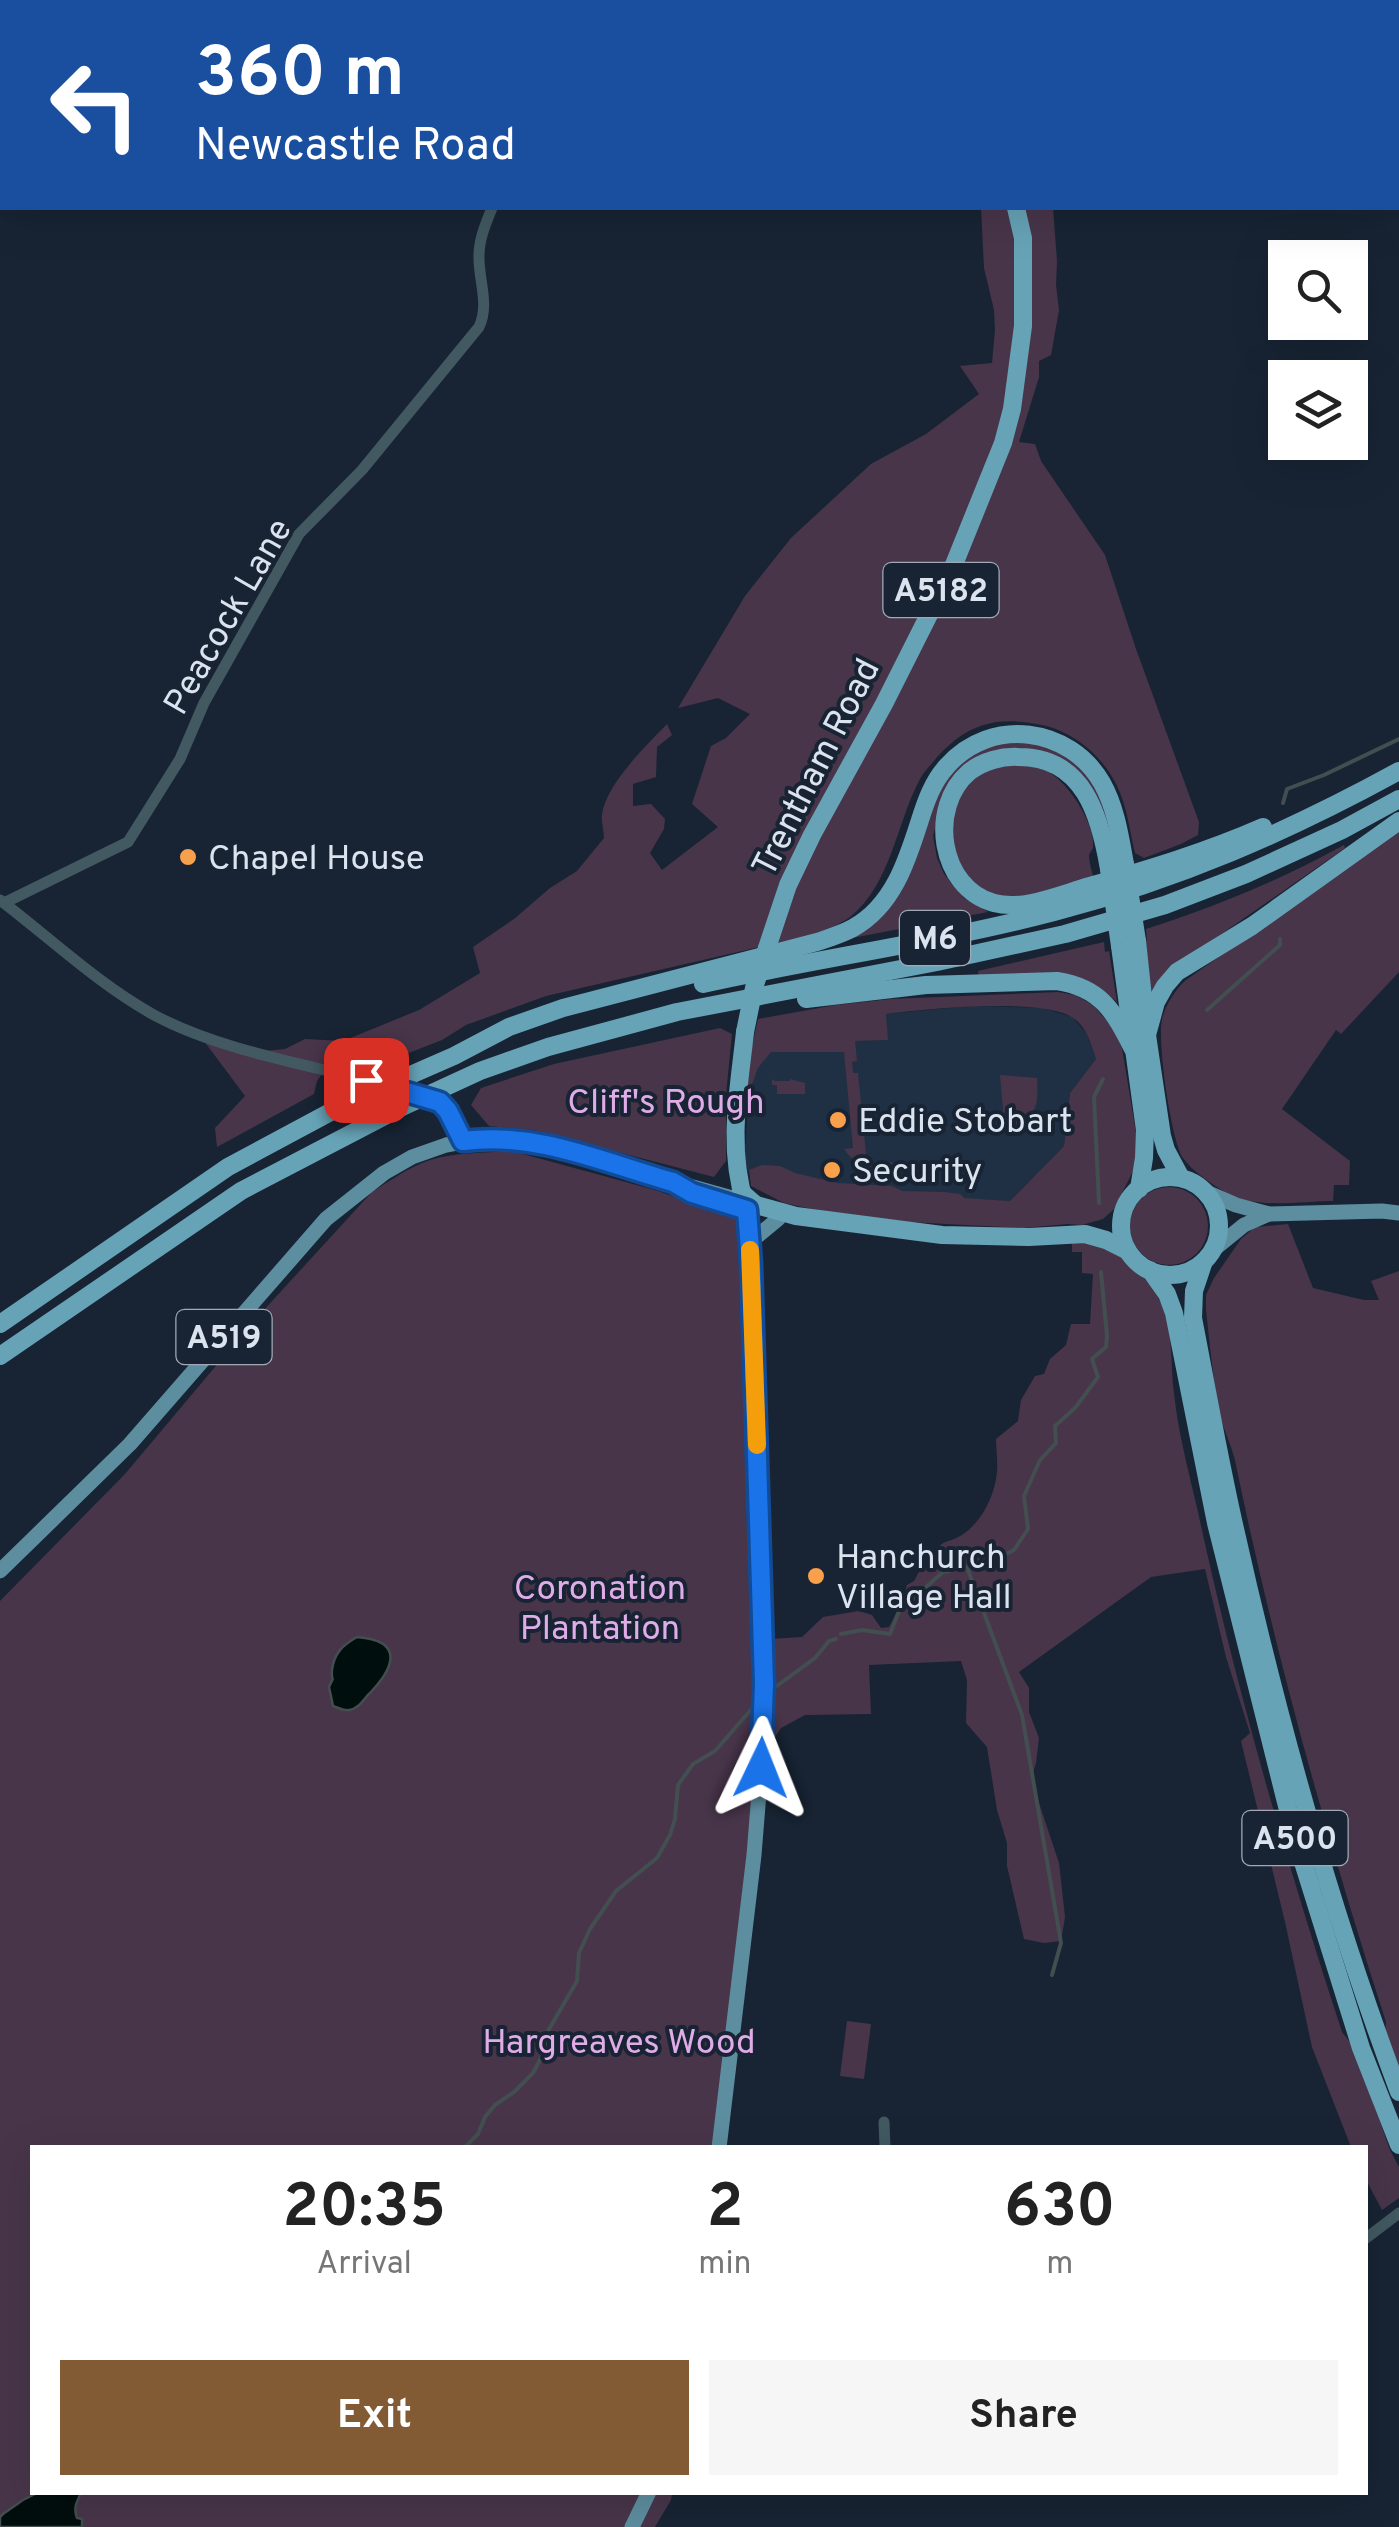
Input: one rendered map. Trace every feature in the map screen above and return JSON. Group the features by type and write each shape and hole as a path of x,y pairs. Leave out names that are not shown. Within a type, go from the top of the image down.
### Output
{"highway":[{"name":"Trentham Road","path":"744,1201 734,1136 745,1032 754,988 788,885 952,567 1004,444 1023,326 1023,238 1016,210"},
{"name":"M6","path":"454,1056 509,1027 563,1008 818,942 855,927 872,913 900,878 934,785 946,766 964,750 1004,734 1050,738 1072,749 1089,764 1111,801 1117,866 1162,1136 1181,1178"},
{"name":"M6","path":"1117,866 1093,804 1075,779 1053,764 1023,756 993,760 971,771 953,792 944,822 947,859 954,872 962,884 992,903 1020,904 1204,851 1280,820 1399,758"},
{"name":"M6","path":"0,1324 228,1168 351,1101 454,1056 597,1007 1057,912 1237,852 1323,813 1399,771"},
{"name":"M6","path":"0,1356 241,1191 480,1071 548,1047 677,1012 937,962 1065,934 1148,910 1246,874 1342,830 1399,798"},
{"name":"M6","path":"1147,1035 1156,1002 1177,972 1252,926 1399,822"},
{"name":"M6","path":"1129,944 1133,1048 1145,1130 1139,1188"},
{"name":"M6","path":"548,1047 852,992 926,985 1057,981 1102,1000 1113,1011 1133,1048"},
{"path":"1181,1178 1206,1192 1218,1216 1218,1234 1208,1256 1197,1267 1178,1274 1159,1274 1128,1251 1122,1232 1124,1211 1139,1188 1154,1180 1181,1178"},
{"name":"A519","path":"744,1201 795,1208 812,1217 942,1236 1030,1238 1086,1234 1124,1211"},
{"name":"A519","path":"744,1201 778,1219 795,1222 812,1217"},
{"name":"A519","path":"1086,1234 1128,1251"},
{"name":"A500","path":"1208,1256 1194,1291 1192,1318 1232,1518 1312,1828 1399,2092"},
{"name":"A500","path":"1150,1270 1167,1294 1174,1313 1216,1523 1293,1830 1362,2048 1399,2145"}],"main road":[{"name":"A519","path":"3,1568 130,1444 338,1208 412,1156 484,1138 532,1142 673,1182 695,1179 744,1201"},
{"path":"1206,1192 1236,1206 1269,1214 1399,1214"},
{"path":"719,2145 754,1855 763,1717 749,1243 744,1201"},
{"path":"1208,1256 1244,1224 1269,1214"},
{"path":"749,1243 778,1219"},
{"path":"632,2527 648,2495"}],"street":[{"name":"Peacock Lane","path":"1,901 128,842 180,760 204,703 299,534 362,470 479,328 484,310 479,247 491,210"},
{"path":"1,901 127,999 157,1016 192,1032 262,1054 443,1104 463,1141"},
{"path":"884,2122 885,2145"},
{"path":"1368,2237 1396,2216"}],"shaded area":[{"name":"Eddie Stobart","path":"972,1006 1042,1008 1072,1017 1087,1034 1096,1059 1070,1093 1064,1146 1010,1201 890,1195 749,1170 744,1176 741,1140 746,1144 748,1096 758,1068 770,1052 789,1043 887,1040 886,1014"},
{"path":"357,1637 383,1644 390,1658 376,1686 357,1707 345,1710 333,1706 329,1687 337,1654"},
{"path":"33,2495 80,2495 75,2511 77,2518 82,2519 82,2527 0,2527 0,2517"}],"green space":[{"path":"981,210 1053,210 1059,310 1051,355 1039,361 1039,377 1019,442 1035,444 1041,461 1105,555 1199,822 1198,835 1144,858 1135,853 1117,786 1086,747 1065,733 1042,725 1009,721 981,726 956,739 923,773 875,888 840,923 808,936 546,996 466,1025 442,1040 360,1072 330,1063 317,1081 314,1094 217,1147 215,1128 245,1096 204,1041 254,1052 285,1049 305,1039 343,1041 419,1010 480,973 473,947 577,871 604,838 602,814 611,790 667,724 672,735 657,747 656,777 633,784 633,806 651,804 665,819 664,829 650,853 662,870 718,827 692,804 711,746 726,738 750,714 718,698 678,708 745,596 791,538 871,464 926,434 979,394 960,366 992,363 994,310 984,268"},
{"path":"1022,740 1056,748 1088,775 1106,808 1118,866 1061,759 1037,750 1009,749 942,799 933,836 944,874 964,898 988,912 852,938 863,929 933,798 960,761 991,743"},
{"path":"1011,763 1046,771 1073,796 1093,839 1089,858 1094,879 1024,897 1000,897 967,881 951,847 955,804 977,776"},
{"path":"1399,830 1399,972 1341,1034 1336,1030 1282,1109 1350,1161 1349,1185 1334,1185 1333,1201 1264,1203 1237,1198 1192,1168 1178,1147 1163,1068 1161,1031 1166,1008 1186,980"},
{"path":"1344,845 1345,848 1174,967 1152,998 1142,942 1147,940 1146,929 1247,892"},
{"path":"1104,942 1117,1002 1103,991 979,979 978,971"},
{"path":"1058,992 1075,995 1093,1005 1113,1028 1122,1048 1138,1145 1134,1169 1114,1209 1103,1219 1082,1225 1024,1228 909,1222 784,1203 751,1186 749,1170 762,1165 780,1166 837,1183 1010,1201 1064,1146 1070,1093 1096,1059 1085,1031 1073,1018 1058,1012 1010,1006 886,1014 888,1040 855,1041 857,1061 852,1062 853,1073 858,1073 867,1164 914,1166 885,1170 859,1163 844,1149 853,1148 844,1052 771,1052 758,1068 748,1096 746,1072 758,1019 891,999"},
{"name":"Cliff's Rough","path":"720,1028 732,1034 726,1094 726,1161 714,1177 533,1130 489,1126 471,1105 481,1088 554,1064"},
{"path":"1000,1075 1037,1078 1033,1112 1005,1133"},
{"path":"772,1079 805,1083 805,1094 777,1094"},
{"path":"512,1151 655,1190 737,1218 757,1651 771,1639 802,1637 823,1617 859,1611 872,1615 881,1628 889,1627 907,1585 920,1570 917,1565 921,1560 932,1559 942,1544 969,1530 986,1507 997,1472 996,1439 1018,1421 1021,1400 1035,1376 1044,1374 1050,1359 1066,1345 1071,1324 1090,1324 1093,1274 1082,1273 1082,1252 1072,1252 1072,1242 1104,1246 1142,1275 1161,1303 1168,1325 1184,1452 1263,1774 1342,2032 1353,2046 1399,2167 1399,2198 1382,2210 1368,2184 1368,2145 1350,2145 1312,2047 1241,1741 1250,1733 1226,1657 1205,1569 1151,1577 1019,1672 1029,1688 1029,1712 1039,1738 1031,1779 1059,1863 1065,1917 1061,1941 1024,1939 987,1747 966,1723 967,1680 961,1661 869,1665 871,1714 805,1715 781,1728 757,1765 714,2145 30,2145 30,2495 34,2495 0,2517 0,1601 125,1474 252,1323 372,1192 430,1160"},
{"path":"1169,1187 1184,1190 1196,1199 1205,1211 1205,1241 1196,1253 1184,1262 1169,1265 1154,1262 1142,1253 1133,1241 1130,1226 1133,1211 1142,1199 1154,1190"},
{"path":"1288,1224 1313,1288 1379,1300 1371,1281 1399,1271 1399,2074 1304,1746 1235,1459 1220,1415 1214,1376 1206,1295 1214,1278 1241,1239 1255,1227"},
{"path":"847,2021 871,2024 864,2079 840,2076"},
{"path":"80,2495 672,2495 655,2527 82,2527 76,2505"}],"waterway":[{"path":"1283,803 1287,789 1399,739"},
{"path":"1207,1010 1280,945 1280,939"},
{"path":"1099,1203 1094,1097 1103,1079"},
{"path":"841,1634 862,1630 890,1634 899,1611 943,1572 995,1560 1014,1550 1028,1529 1024,1496 1040,1460 1056,1443 1055,1426 1075,1408 1098,1377 1092,1359 1106,1347 1107,1336 1101,1272"},
{"path":"968,1570 1022,1715 1061,1943 1052,1975"},
{"path":"774,1688 836,1639"},
{"path":"467,2145 495,2105 533,2073 548,2031 577,1981 579,1953 590,1929 616,1891 657,1858 670,1835 678,1785 693,1764 715,1751 756,1704"}],"slow traffic":[{"path":"750,1250 757,1445"}],"place":[{"name":"Chapel House","path":"188,857"},
{"name":"Eddie Stobart","path":"838,1120"},
{"name":"Security","path":"832,1170"},
{"name":"Hanchurch Village Hall","path":"816,1576"}],"route":[{"path":"366,1080 440,1102 463,1141 484,1138 532,1142 570,1151 673,1182 692,1193 747,1210 764,1683 761,1768"}],"park label":[{"name":"Coronation Plantation","path":"600,1607"},
{"name":"Hargreaves Wood","path":"619,2041"}]}
